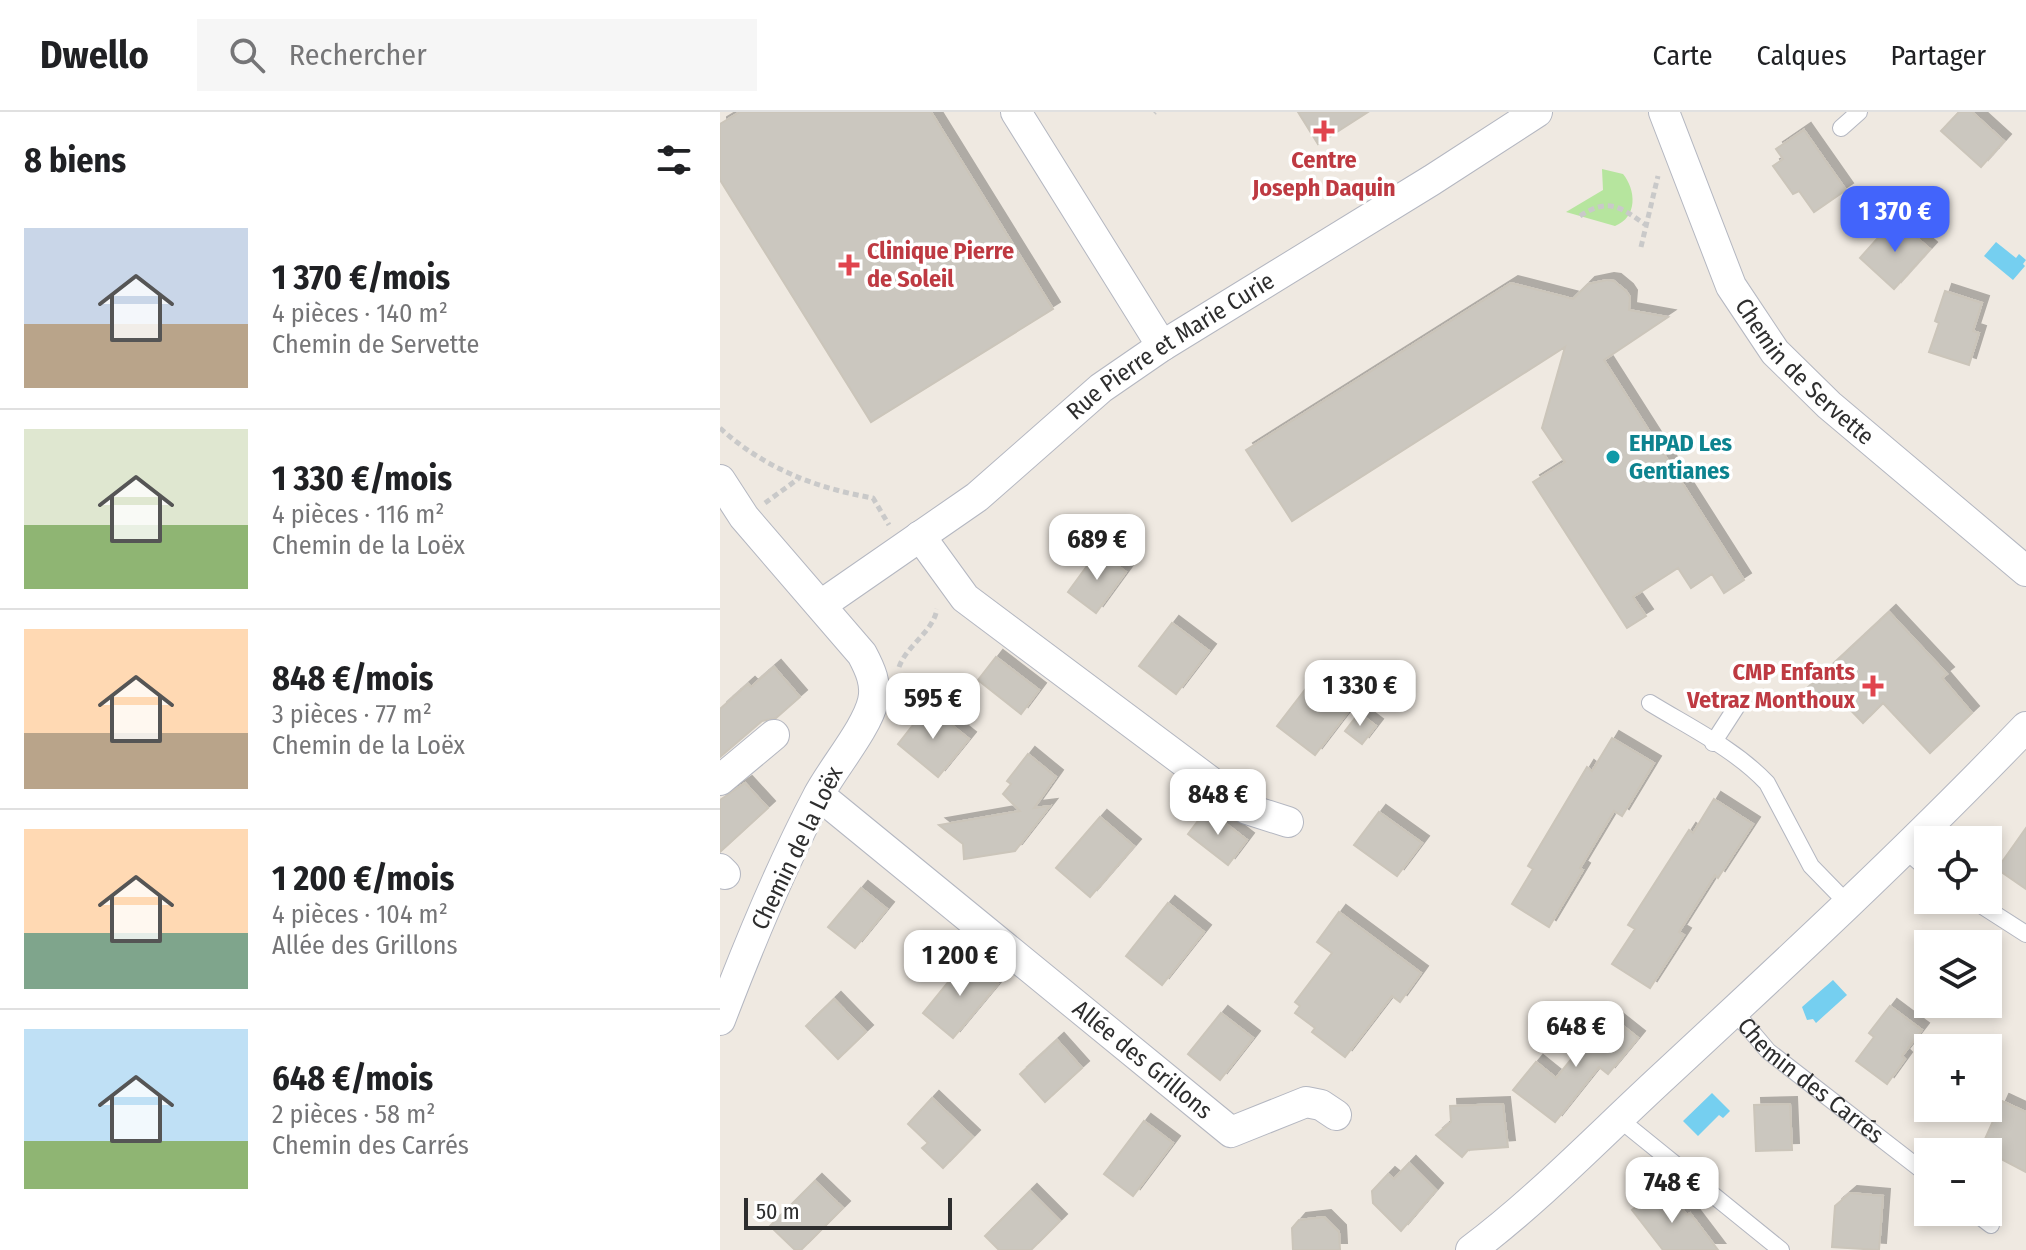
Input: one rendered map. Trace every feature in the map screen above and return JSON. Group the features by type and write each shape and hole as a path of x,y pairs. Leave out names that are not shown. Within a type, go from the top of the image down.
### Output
{"street":[{"path":"1016,112 1162,346"},
{"name":"Rue Pierre et Marie Curie","path":"821,605 977,497 1093,394 1162,346 1537,112"},
{"name":"Chemin de Servette","path":"1664,112 1731,286 1775,352 1829,405 2026,571"},
{"name":"Chemin de la Loëx","path":"721,1014 776,882 819,795 865,720 873,702 874,686 862,654 722,488"},
{"path":"920,536 965,598 1247,809 1288,822"},
{"name":"Chemin des Carrés","path":"1471,1250 1506,1222 1848,904 2026,727"},
{"path":"720,780 774,735"},
{"name":"Allée des Grillons","path":"819,795 1231,1132 1306,1102 1321,1105 1336,1115"}],"lane":[{"path":"1841,128 1859,112"},
{"path":"1650,703 1713,743 1767,783 1811,866 1848,904"},
{"path":"1713,743 1737,706"},
{"path":"1905,850 1914,858"},
{"path":"1995,914 2026,934"},
{"name":"Chemin des Carrés","path":"1734,1011 1768,1051 1914,1164"},
{"path":"1618,1118 1781,1250"}],"path":[{"path":"1641,247 1659,171"},
{"path":"1580,216 1608,204 1619,207 1646,225"},
{"path":"720,428 748,451 798,479 831,491 873,498"},
{"path":"744,517 798,479"}],"green space":[{"path":"1602,169 1623,174 1632,195 1628,216 1615,226 1566,212 1603,190"}],"water":[{"path":"1996,242 2016,258 2019,254 2026,260 2025,266 2013,280 1984,256"},
{"path":"1833,980 1847,995 1816,1023 1813,1019 1807,1020 1802,1007"},
{"path":"1712,1093 1730,1111 1723,1118 1719,1115 1698,1136 1683,1121"}],"building":[{"name":"Clinique Pierre de Soleil","path":"740,112 931,112 1053,309 871,422 720,180 720,124"},
{"name":"Centre Joseph Daquin","path":"1298,112 1368,112 1318,144"},
{"path":"1959,112 1972,112 2004,141 1981,167 1941,131"},
{"path":"1804,130 1846,190 1814,212 1799,191 1793,194 1773,166 1783,159 1776,149"},
{"path":"1895,219 1930,249 1894,289 1860,258"},
{"name":"EHPAD Les Gentianes","path":"1614,281 1626,291 1630,297 1629,310 1668,317 1604,360 1744,580 1724,593 1712,574 1691,588 1678,568 1633,597 1646,616 1627,628 1533,482 1565,462 1542,428 1565,347 1292,521 1246,450 1511,283 1573,299 1588,284"},
{"path":"1945,291 1982,303 1973,331 1979,333 1969,365 1929,352"},
{"path":"1098,551 1126,572 1096,613 1068,592"},
{"name":"CMP Enfants Vetraz Monthoux","path":"1889,612 1947,674 1942,678 1972,713 1930,753 1883,703 1863,723 1839,698 1831,706 1800,695"},
{"path":"1172,623 1209,651 1176,694 1139,666"},
{"path":"996,657 1039,690 1021,714 978,680"},
{"path":"774,667 800,697 776,718 762,721 720,757 720,709 748,684 751,687"},
{"path":"1311,682 1348,712 1315,755 1277,726"},
{"path":"928,706 969,739 938,777 898,744"},
{"path":"1359,713 1376,726 1362,744 1345,731"},
{"path":"1612,738 1654,763 1622,816 1614,811 1549,927 1512,904 1533,869 1528,866 1587,767 1592,771"},
{"path":"1028,754 1056,777 1034,808 1050,806 1015,851 964,859 963,844 939,825 1020,811 1003,794 1011,784 1007,781"},
{"path":"745,783 768,808 720,852 720,800"},
{"path":"1714,799 1753,824 1718,878 1715,875 1679,932 1684,935 1650,988 1612,964 1635,929 1628,925 1689,830 1693,833"},
{"path":"1207,809 1247,840 1228,865 1188,834"},
{"path":"1379,812 1422,843 1397,876 1354,845"},
{"path":"1100,817 1134,846 1090,897 1056,868"},
{"path":"2026,828 2026,889 2002,872 2002,862"},
{"path":"861,888 887,909 855,948 828,927"},
{"path":"1168,903 1204,932 1162,985 1126,956"},
{"path":"1339,912 1421,973 1400,1002 1392,996 1345,1057 1312,1032 1315,1028 1295,1013 1300,1006 1295,1002 1332,953 1317,942"},
{"path":"967,959 998,984 953,1038 923,1013"},
{"path":"834,999 866,1032 838,1059 806,1026"},
{"path":"1890,1006 1922,1030 1914,1034 1914,1040 1902,1056 1905,1059 1887,1084 1856,1061 1874,1037 1869,1033"},
{"path":"1221,1013 1253,1038 1220,1080 1188,1054"},
{"path":"1608,1014 1638,1038 1608,1074 1599,1067 1555,1122 1513,1090 1536,1062 1556,1078"},
{"path":"1057,1040 1082,1068 1045,1102 1020,1074"},
{"path":"932,1098 973,1137 943,1168 922,1148 928,1143 908,1124"},
{"path":"2002,1101 2026,1112 2026,1172 2002,1159 2002,1138 1985,1138 1993,1122 2002,1122"},
{"path":"1503,1104 1508,1147 1468,1150 1462,1157 1436,1135 1451,1122 1450,1106"},
{"path":"1790,1104 1792,1150 1756,1151 1754,1105"},
{"path":"1144,1121 1173,1143 1133,1196 1104,1174"},
{"path":"1409,1163 1436,1190 1401,1231 1373,1203 1372,1191 1388,1174 1394,1179"},
{"path":"815,1181 843,1208 801,1250 795,1250 770,1226"},
{"path":"1660,1189 1674,1207 1678,1204 1687,1215 1690,1213 1718,1250 1663,1250 1632,1210"},
{"path":"1030,1191 1060,1221 1031,1250 999,1250 985,1236"},
{"path":"1850,1193 1883,1196 1879,1250 1832,1247 1835,1206"},
{"path":"1324,1217 1339,1232 1340,1250 1293,1250 1292,1228 1299,1220"}],"place":[{"name":"Centre Joseph Daquin","path":"1324,131"},
{"name":"Clinique Pierre de Soleil","path":"849,265"},
{"name":"EHPAD Les Gentianes","path":"1613,457"},
{"name":"CMP Enfants Vetraz Monthoux","path":"1873,686"}]}
